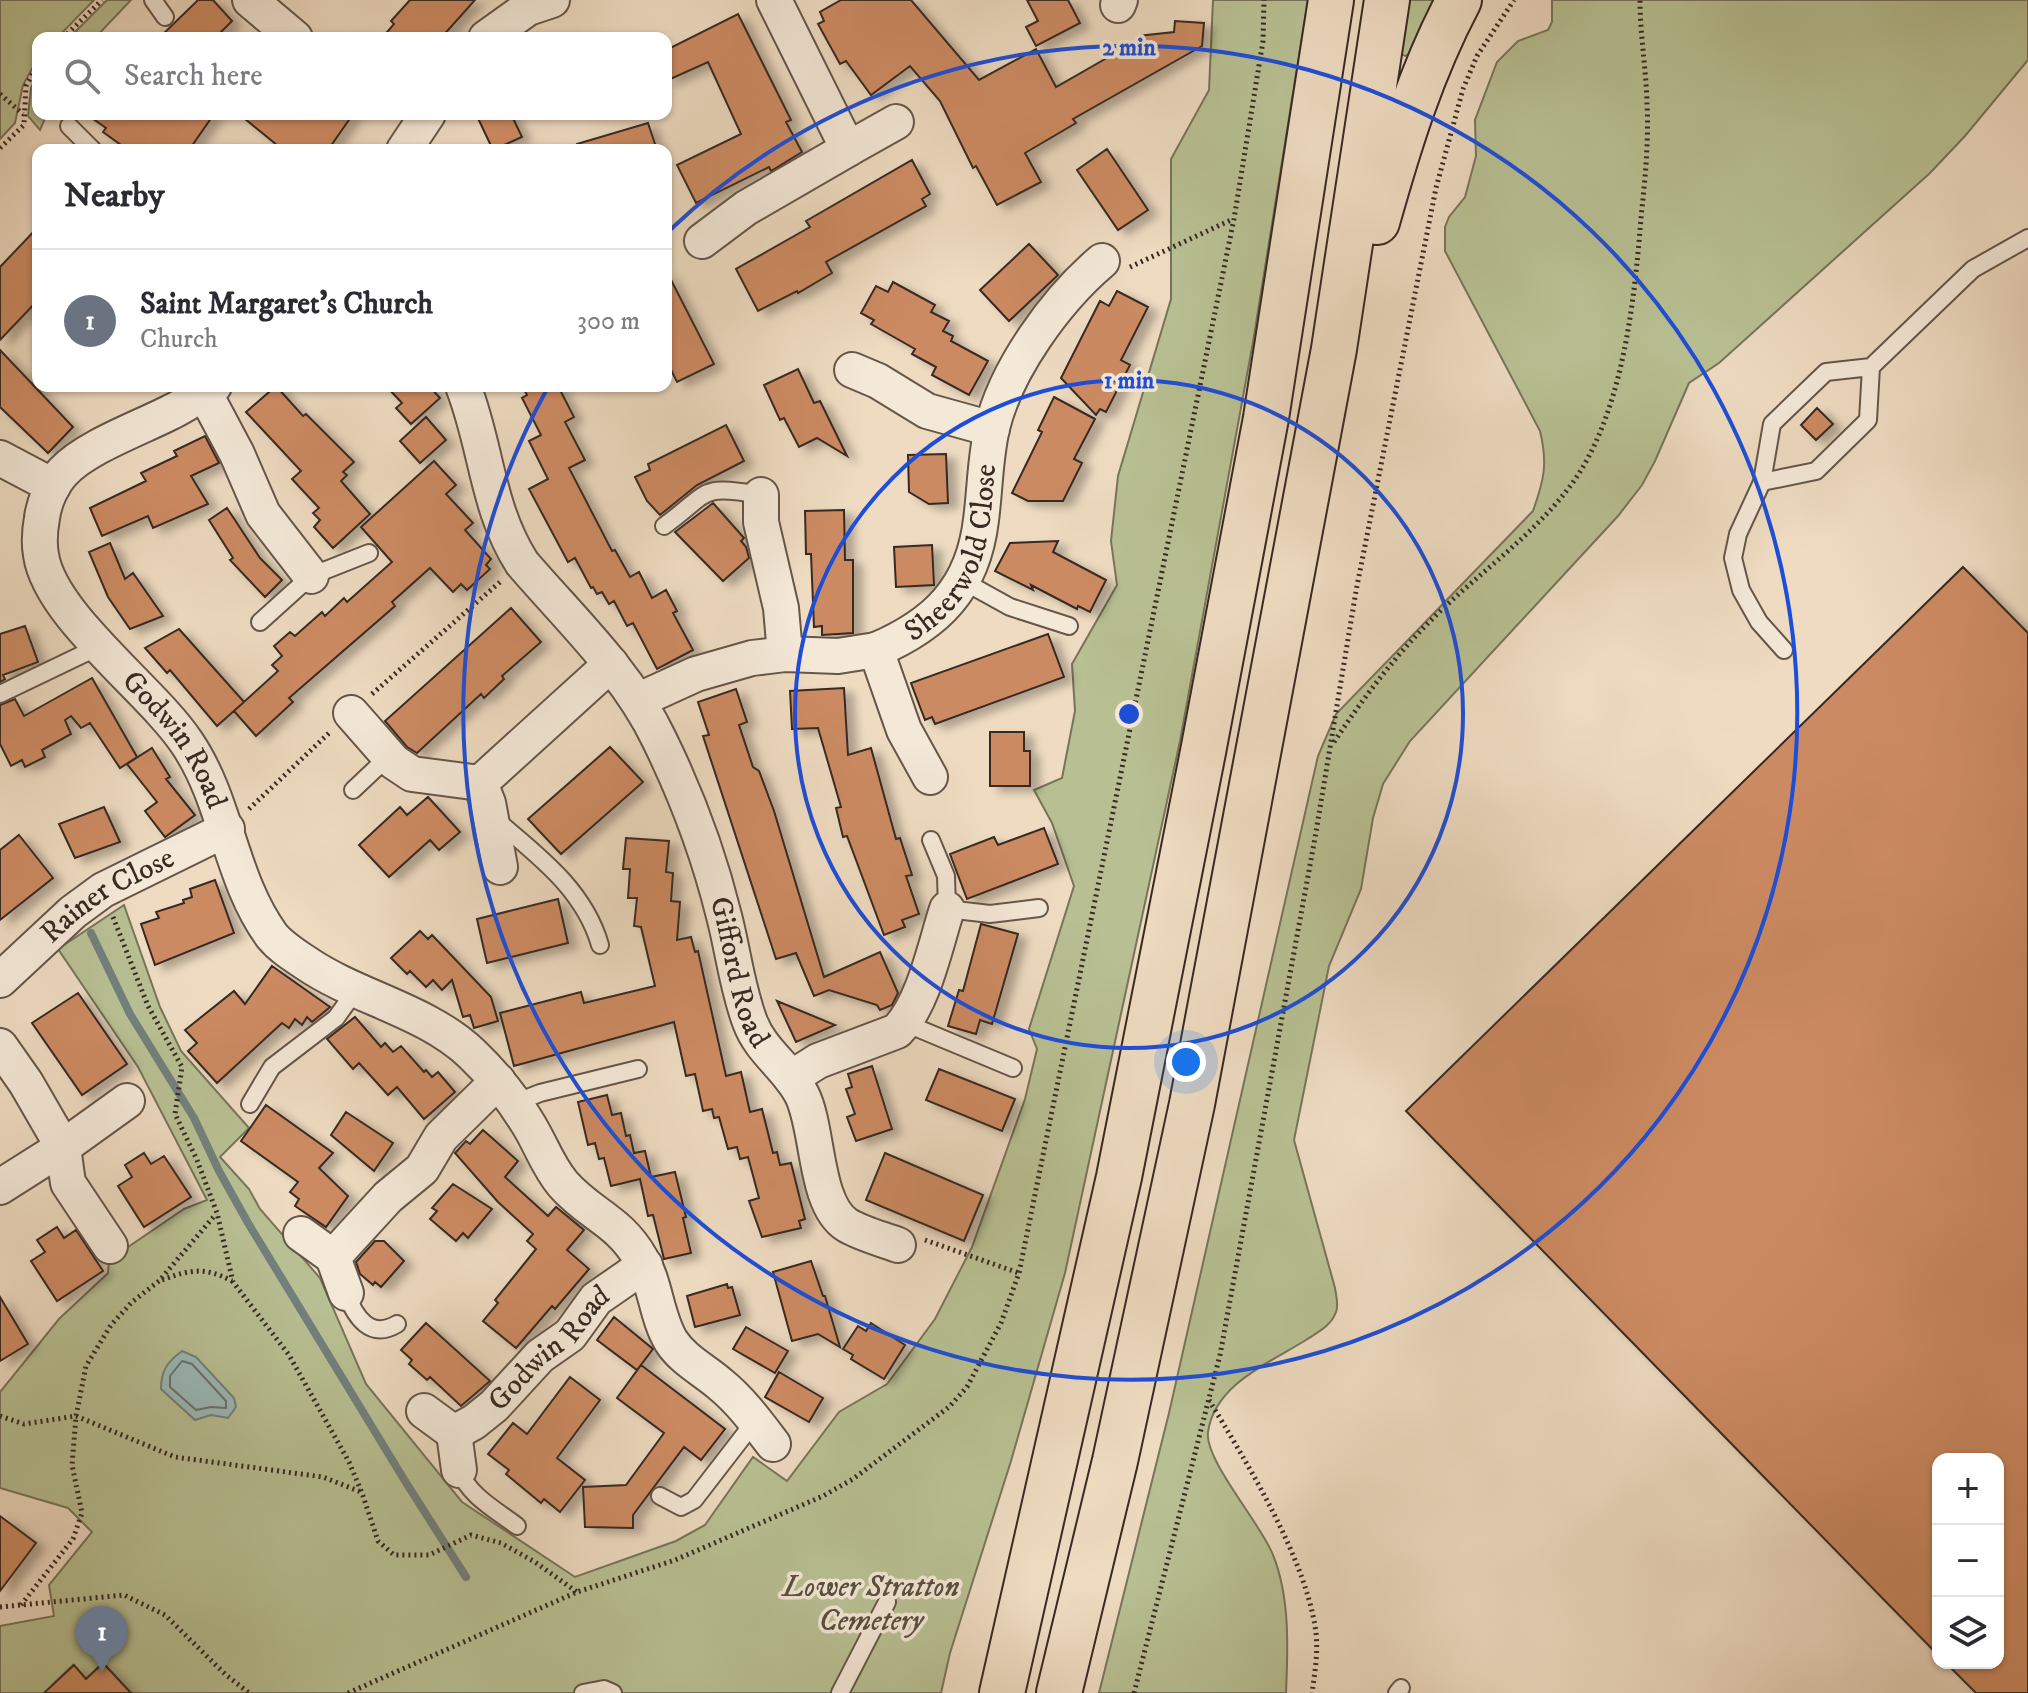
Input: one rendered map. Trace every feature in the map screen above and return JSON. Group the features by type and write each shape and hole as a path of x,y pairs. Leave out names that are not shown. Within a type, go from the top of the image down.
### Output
{"highway":[{"path":"1002,1693 1119,1177 1206,737 1266,418 1331,0"},
{"path":"1059,1693 1115,1461 1192,1104 1334,349 1387,0"},
{"path":"1334,349 1362,275 1413,99 1437,41 1459,0"}],"street":[{"path":"250,0 288,32"},
{"path":"494,32 528,8 552,0"},
{"path":"774,0 848,149"},
{"path":"702,241 746,208 896,122"},
{"name":"Sheerwold Close","path":"639,700 696,674 752,658 785,654 838,656 876,650 916,631 941,609 963,581 980,524 992,429 1011,380 1065,298 1102,261"},
{"name":"Sheerwold Close","path":"852,370 878,381 927,411 992,429"},
{"name":"Godwin Road","path":"204,392 75,462 53,486 42,520 41,556 58,595 187,742 210,784 248,891 274,939 317,971 446,1035 468,1050 507,1092 564,1186 620,1230 645,1265 662,1322 672,1342 686,1359 720,1383 764,1432"},
{"path":"210,392 263,514 311,576"},
{"name":"Gifford Road","path":"465,392 482,443 493,503 512,547 522,563 639,700 679,782 698,830 724,914 749,1020 762,1046 801,1092 809,1111 821,1177 838,1216 846,1224 898,1245"},
{"path":"0,458 53,486"},
{"path":"761,495 761,522 781,608 785,654"},
{"name":"Sheerwold Close","path":"876,650 904,730 930,777"},
{"path":"351,713 389,756 412,774 480,783 611,664"},
{"path":"480,783 491,815 500,867"},
{"name":"Rainer Close","path":"0,980 73,912 103,890 227,829"},
{"path":"791,1078 818,1061 897,1031 905,1023 914,1008 947,909"},
{"path":"0,1046 26,1083 63,1147 68,1183 110,1246"},
{"path":"333,1257 388,1197 422,1169 441,1137 507,1092"},
{"path":"0,1187 127,1101"},
{"path":"301,1234 333,1257 346,1293"},
{"name":"Godwin Road","path":"454,1433 494,1406 540,1356 570,1335 596,1299 645,1265"},
{"path":"424,1411 454,1433 459,1470"}],"lane":[{"path":"153,0 165,17"},
{"path":"69,126 87,144"},
{"path":"1784,650 1759,622 1741,590 1733,558 1738,534 1762,482 1772,424 1826,372 1871,367 1973,269 2025,243"},
{"path":"1762,482 1816,471 1868,420 1871,367"},
{"path":"664,526 696,498 708,492 721,489 761,495"},
{"path":"260,622 311,576 369,553"},
{"path":"963,581 1010,607 1069,626"},
{"path":"0,694 100,646"},
{"path":"353,790 389,756"},
{"path":"491,815 570,888 589,916 600,945"},
{"path":"931,840 946,876 947,909 990,914 1039,908"},
{"path":"250,1104 272,1067 336,1018 356,990"},
{"path":"905,1023 1013,1068"},
{"path":"507,1092 540,1093 638,1069"},
{"path":"346,1293 358,1318 369,1327 384,1330 397,1324"},
{"path":"660,1496 681,1507 694,1500 764,1432"},
{"path":"459,1470 465,1484 477,1496 517,1526"},
{"path":"840,1693 887,1602"},
{"path":"583,1693 604,1689 613,1693"}],"path":[{"path":"69,32 102,0"},
{"path":"348,1693 577,1592 675,1560 823,1496 853,1479 949,1407 967,1387 1001,1323 1019,1273 1234,219 1263,41 1264,0"},
{"path":"1134,1693 1220,1355 1331,746 1356,591 1439,173 1463,89 1477,56 1514,0"},
{"path":"1331,746 1365,695 1416,635 1535,525 1567,491 1580,472 1601,426 1621,365 1640,239 1647,104 1640,0"},
{"path":"0,148 24,125 26,86 32,75"},
{"path":"0,94 23,114"},
{"path":"1102,261 1111,272 1122,265 1132,267 1234,219"},
{"path":"103,890 148,1006 182,1067 175,1114 217,1213 233,1282 289,1355 349,1462 378,1541 394,1555 429,1555 471,1535 501,1543 535,1562 577,1592"},
{"path":"21,1605 73,1539 82,1513 72,1465 76,1416 86,1366 111,1325 132,1302 159,1281 217,1213"},
{"path":"898,1245 913,1252 920,1238 1019,1273"},
{"path":"159,1281 183,1272 211,1271 233,1282"},
{"path":"1209,1399 1268,1504 1306,1586 1316,1627 1317,1656 1312,1693"},
{"path":"0,1416 24,1424 76,1416 175,1457 323,1477 362,1493"},
{"path":"0,1607 124,1595 165,1615 225,1674 249,1693"}],"green space":[{"path":"0,0 94,0 63,32 32,32 32,69 23,85 15,123 0,139"},
{"path":"107,0 131,0 101,32 75,32"},
{"name":"Lower Stratton Cemetery","path":"1213,0 1308,0 1253,342 1180,741 1065,1273 1011,1461 950,1653 941,1693 131,1693 103,1663 86,1679 73,1665 52,1685 59,1693 0,1693 0,1626 54,1616 49,1585 92,1532 68,1508 0,1488 0,1392 59,1319 108,1273 109,1260 184,1209 207,1200 138,1067 58,949 124,905 160,1007 181,1051 249,1128 220,1157 320,1278 366,1384 462,1502 575,1577 676,1541 705,1525 753,1457 787,1481 839,1412 887,1384 935,1319 972,1247 1025,1099 1037,1049 1029,1029 1074,886 1052,823 1034,790 1062,778 1075,711 1072,664 1117,585 1111,541 1118,476 1171,299 1171,159 1209,90"},
{"path":"1402,0 1436,0 1410,54 1405,56 1400,53"},
{"path":"1552,0 2028,0 2028,60 1930,173 1719,363 1689,383 1642,485 1618,516 1410,741 1383,784 1373,818 1361,889 1329,966 1294,1140 1335,1288 1337,1309 1324,1328 1232,1388 1213,1415 1208,1432 1215,1459 1267,1542 1279,1571 1287,1623 1286,1693 1099,1693 1169,1413 1318,756 1336,714 1533,511 1540,490 1544,463 1540,431 1445,251 1445,227 1465,197 1476,156 1475,120 1497,62 1518,41 1548,30 1552,22"},
{"path":"31,88 32,120 44,120 40,130 28,116"}],"water":[{"path":"182,1351 196,1357 234,1398 236,1407 228,1418 211,1415 195,1420 161,1389 166,1367"}],"building":[{"path":"198,0 213,0 232,21 221,32 165,32"},
{"path":"410,0 475,0 446,32 387,32 394,24 391,21"},
{"path":"841,0 911,0 979,80 1036,49 1056,87 1105,59 1104,48 1139,45 1138,36 1174,32 1175,21 1204,23 1202,46 1073,119 1076,123 1025,153 1041,182 997,205 976,166 973,168 940,101 910,66 871,95 846,61 840,64 818,24 824,21 820,12"},
{"path":"1027,0 1068,0 1080,23 1036,46 1026,27 1038,21"},
{"path":"738,14 791,120 786,122 802,152 771,171 769,167 696,203 677,165 741,134 708,62 672,78 672,47"},
{"path":"95,120 210,120 193,144 120,144 103,132 106,128"},
{"path":"246,120 349,120 332,144 276,144"},
{"path":"479,120 514,120 522,137 506,144 490,144"},
{"path":"648,123 655,144 577,144"},
{"path":"1107,149 1148,210 1118,230 1077,170"},
{"path":"912,160 930,194 922,199 926,206 826,262 832,273 758,311 736,269 810,227 806,221"},
{"path":"32,233 32,306 0,340 0,267"},
{"path":"1029,244 1058,275 1009,321 980,290"},
{"path":"672,282 714,364 677,382 672,372"},
{"path":"893,282 935,305 931,312 949,321 943,331 953,336 951,341 988,361 969,395 932,375 936,367 912,354 915,349 871,324 874,320 861,313 876,286 888,292"},
{"path":"1117,291 1148,307 1121,360 1130,365 1106,412 1100,409 1096,415 1061,378 1100,301 1109,306"},
{"path":"0,350 32,384 32,392 40,392 73,427 48,453 0,407"},
{"path":"798,369 814,403 820,401 847,456 817,438 799,447 784,418 780,420 764,385"},
{"path":"269,392 281,392 354,462 343,472 347,475 341,481 370,514 333,548 314,527 320,520 313,513 319,508 292,479 301,471 246,412"},
{"path":"392,392 434,392 440,398 411,424 396,408 402,403"},
{"path":"525,392 561,392 574,417 565,422 585,460 569,468 612,551 615,550 630,577 639,572 652,598 666,590 677,611 673,613 693,650 657,669 633,623 627,626 614,601 609,604 602,592 597,594 591,588 575,558 568,562 529,489 548,479 529,441 541,435 522,398 527,395"},
{"path":"1054,397 1095,419 1074,459 1082,463 1063,501 1028,501 1012,493 1042,432 1038,430"},
{"path":"1817,408 1833,424 1816,440 1801,425"},
{"path":"426,417 446,440 420,463 400,441"},
{"path":"726,425 744,461 697,485 660,515 647,501 635,477 650,470 648,464"},
{"path":"205,436 219,463 191,476 208,504 153,528 148,516 102,536 90,508 146,481 141,473 177,456 174,451"},
{"path":"946,454 948,503 929,504 909,492 908,455"},
{"path":"434,461 456,485 446,494 473,523 465,530 491,559 486,565 490,569 467,590 461,584 453,592 430,568 392,602 395,606 289,698 293,702 256,736 234,711 278,671 272,665 282,656 274,646 290,632 295,636 322,612 325,616 344,598 347,602 392,562 361,527"},
{"path":"713,503 744,538 741,541 749,558 723,581 675,532"},
{"path":"227,508 260,558 282,580 265,597 230,560 233,558 209,520"},
{"path":"844,510 845,560 853,560 853,633 822,635 822,626 814,627 811,554 806,554 805,511"},
{"path":"1058,541 1053,552 1106,580 1090,612 995,571 1010,543"},
{"path":"110,543 125,579 133,573 163,616 130,629 108,597 89,552"},
{"path":"932,545 934,585 896,587 894,547"},
{"path":"1963,567 2028,633 2028,1693 1976,1693 1952,1669 2004,1669 2004,1453 1932,1453 1932,1649 1406,1111"},
{"path":"511,608 541,642 502,676 504,679 484,698 481,694 417,753 407,747 385,721"},
{"path":"25,626 38,662 3,675 5,679 0,682 0,634"},
{"path":"179,629 244,702 217,726 170,670 167,673 145,648"},
{"path":"1048,634 1064,677 935,724 932,717 925,720 911,683"},
{"path":"92,678 137,757 120,768 90,723 81,728 71,716 65,720 71,734 42,750 45,757 25,767 22,760 11,766 0,744 0,705 15,699 24,716"},
{"path":"844,688 848,755 871,748 896,839 900,838 912,875 906,876 919,914 902,920 905,927 884,935 847,836 843,837 836,808 841,807 818,728 792,729 790,691"},
{"path":"736,689 747,722 739,725 753,767 759,771 774,811 824,977 880,952 898,993 892,1005 880,1010 877,1005 829,990 814,996 796,953 776,959 703,736 709,735 698,702"},
{"path":"990,732 1024,732 1024,751 1030,751 1030,786 990,786"},
{"path":"610,747 643,782 561,854 528,819"},
{"path":"152,748 170,777 166,779 195,815 165,837 145,811 157,802 127,764"},
{"path":"428,797 460,832 439,850 430,840 389,877 359,845 400,807 407,815"},
{"path":"104,807 120,842 75,858 59,824"},
{"path":"1044,828 1058,864 967,899 950,854 994,837 998,845"},
{"path":"19,835 53,878 0,920 0,850"},
{"path":"626,838 669,841 666,872 673,873 671,901 680,902 677,940 691,937 695,952 698,951 726,1076 741,1072 750,1112 762,1109 773,1153 777,1152 780,1165 791,1163 805,1219 799,1221 801,1228 762,1237 749,1201 759,1198 748,1157 740,1159 737,1147 728,1149 719,1117 714,1118 712,1109 703,1111 695,1074 686,1076 674,1022 514,1066 500,1013 581,992 584,1003 655,986 641,927 634,926 637,898 628,898 630,869 623,869"},
{"path":"215,880 234,933 155,965 141,924 159,918 156,912 184,903 183,900 192,897 190,889"},
{"path":"558,899 568,943 487,963 477,919"},
{"path":"981,924 1018,934 992,1024 980,1020 976,1034 948,1026 959,990 963,991"},
{"path":"420,931 428,939 432,935 491,997 498,1021 474,1028 470,1015 463,1017 452,980 442,990 433,980 426,987 391,958"},
{"path":"272,966 330,1007 312,1022 307,1017 302,1025 295,1019 289,1028 282,1023 217,1083 188,1051 197,1043 185,1030 234,991 245,1004"},
{"path":"78,993 127,1064 82,1095 32,1023"},
{"path":"777,1001 835,1025 796,1042"},
{"path":"355,1017 381,1047 385,1043 393,1052 401,1046 424,1072 426,1070 432,1077 438,1072 455,1092 424,1119 397,1087 388,1095 359,1063 353,1069 327,1039"},
{"path":"872,1066 892,1129 856,1141 847,1117 855,1114 846,1089 852,1087 848,1074"},
{"path":"939,1069 1015,1099 1002,1131 926,1100"},
{"path":"607,1095 612,1115 621,1113 634,1153 645,1151 651,1177 675,1172 691,1253 664,1259 653,1215 648,1216 640,1179 611,1186 604,1158 599,1159 595,1143 588,1145 578,1102"},
{"path":"266,1105 333,1153 319,1168 348,1196 326,1227 295,1206 299,1199 290,1192 298,1182 241,1141"},
{"path":"346,1112 393,1143 374,1171 331,1135"},
{"path":"483,1130 518,1161 505,1177 548,1216 556,1207 584,1230 567,1250 589,1269 516,1348 483,1321 498,1303 495,1300 536,1249 527,1241 533,1234 498,1202 455,1153 466,1141 470,1144"},
{"path":"144,1153 151,1164 164,1156 191,1197 144,1227 118,1186 132,1177 125,1165"},
{"path":"885,1153 983,1195 964,1241 866,1200"},
{"path":"453,1184 492,1209 468,1238 463,1233 456,1241 430,1219 437,1211 432,1208"},
{"path":"57,1227 64,1238 76,1230 103,1271 57,1301 31,1261 45,1252 37,1240"},
{"path":"375,1241 384,1241 404,1261 381,1287 375,1282 373,1285 360,1274 356,1262"},
{"path":"811,1261 840,1347 818,1334 792,1341 773,1272"},
{"path":"727,1284 728,1288 732,1287 740,1315 695,1327 687,1296"},
{"path":"0,1297 28,1344 0,1361"},
{"path":"614,1317 653,1349 637,1370 597,1340"},
{"path":"426,1323 490,1381 461,1406 430,1377 427,1380 409,1364 412,1360 401,1350"},
{"path":"871,1323 905,1345 884,1379 851,1359 853,1355 843,1349 858,1326 866,1331"},
{"path":"746,1327 788,1351 775,1373 733,1349"},
{"path":"641,1365 725,1429 701,1460 684,1447 633,1515 633,1528 585,1527 583,1487 626,1485 664,1433 617,1398"},
{"path":"779,1372 823,1398 809,1422 765,1397"},
{"path":"570,1377 600,1400 557,1458 585,1480 560,1512 544,1499 541,1503 506,1474 509,1470 488,1454 513,1423 527,1434"},
{"path":"0,1516 36,1543 0,1591"},
{"path":"103,1663 131,1693 44,1693 74,1665 86,1679"}],"waterway":[{"path":"91,933 130,1014 194,1118 248,1223 466,1577"}],"place":[{"name":"Saint Margaret's Church","path":"102,1672"}]}
